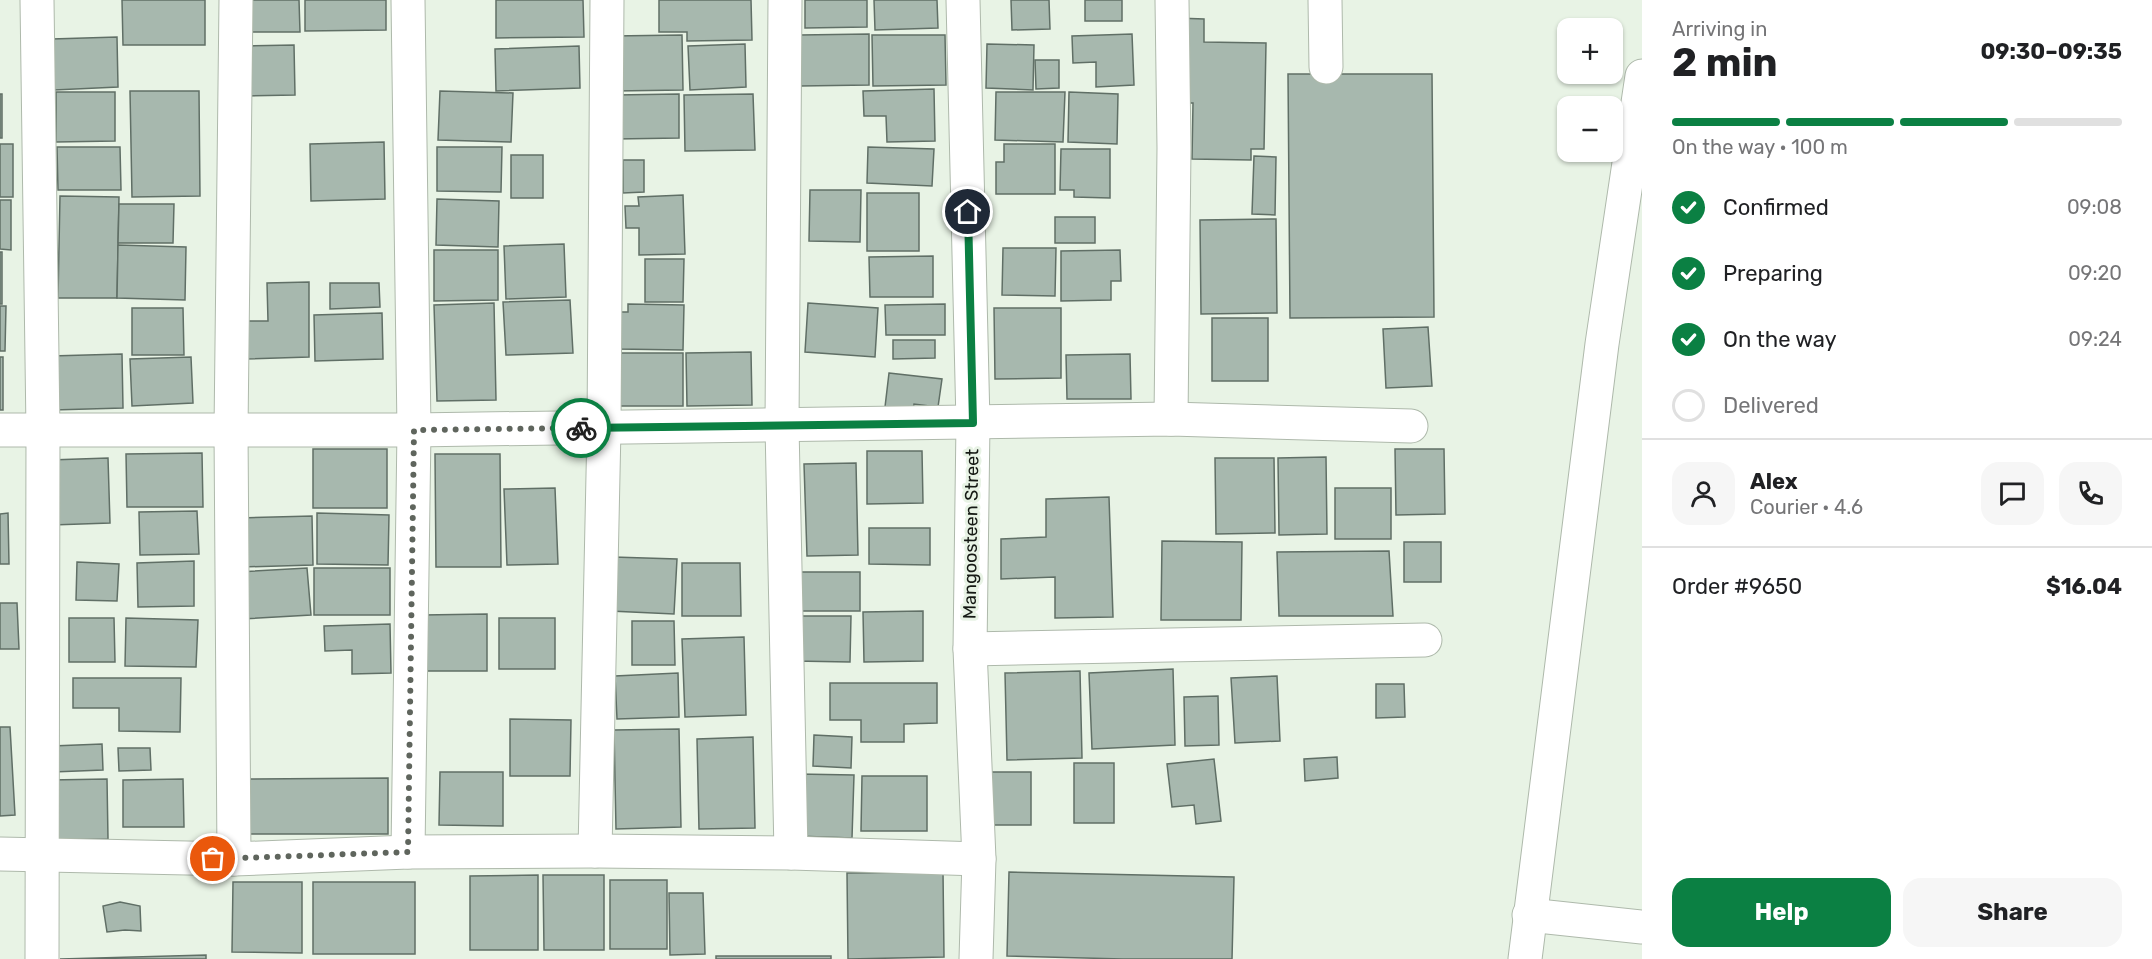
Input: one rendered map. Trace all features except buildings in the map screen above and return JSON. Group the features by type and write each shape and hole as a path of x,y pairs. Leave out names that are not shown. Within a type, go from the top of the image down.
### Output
{"street":[{"path":"37,0 43,430 42,959"},
{"path":"234,859 231,430 236,0"},
{"path":"408,0 414,430 408,852"},
{"path":"595,851 604,428 607,0"},
{"path":"785,0 782,426 791,854"},
{"name":"Mangoosteen Street","path":"963,0 973,423 970,649 979,859 976,959"},
{"path":"1171,419 1174,148 1172,0"},
{"path":"1325,0 1326,67"},
{"path":"1525,959 1602,344 1642,76"},
{"path":"0,430 414,430 1171,419 1411,426"},
{"path":"970,649 1425,640"},
{"path":"0,854 234,859 408,852 595,851 979,859"},
{"path":"1529,915 1642,927"}],"way so far":[{"path":"213,859 408,852 414,430 581,428"}],"route":[{"path":"581,428 973,423 968,212"}]}
